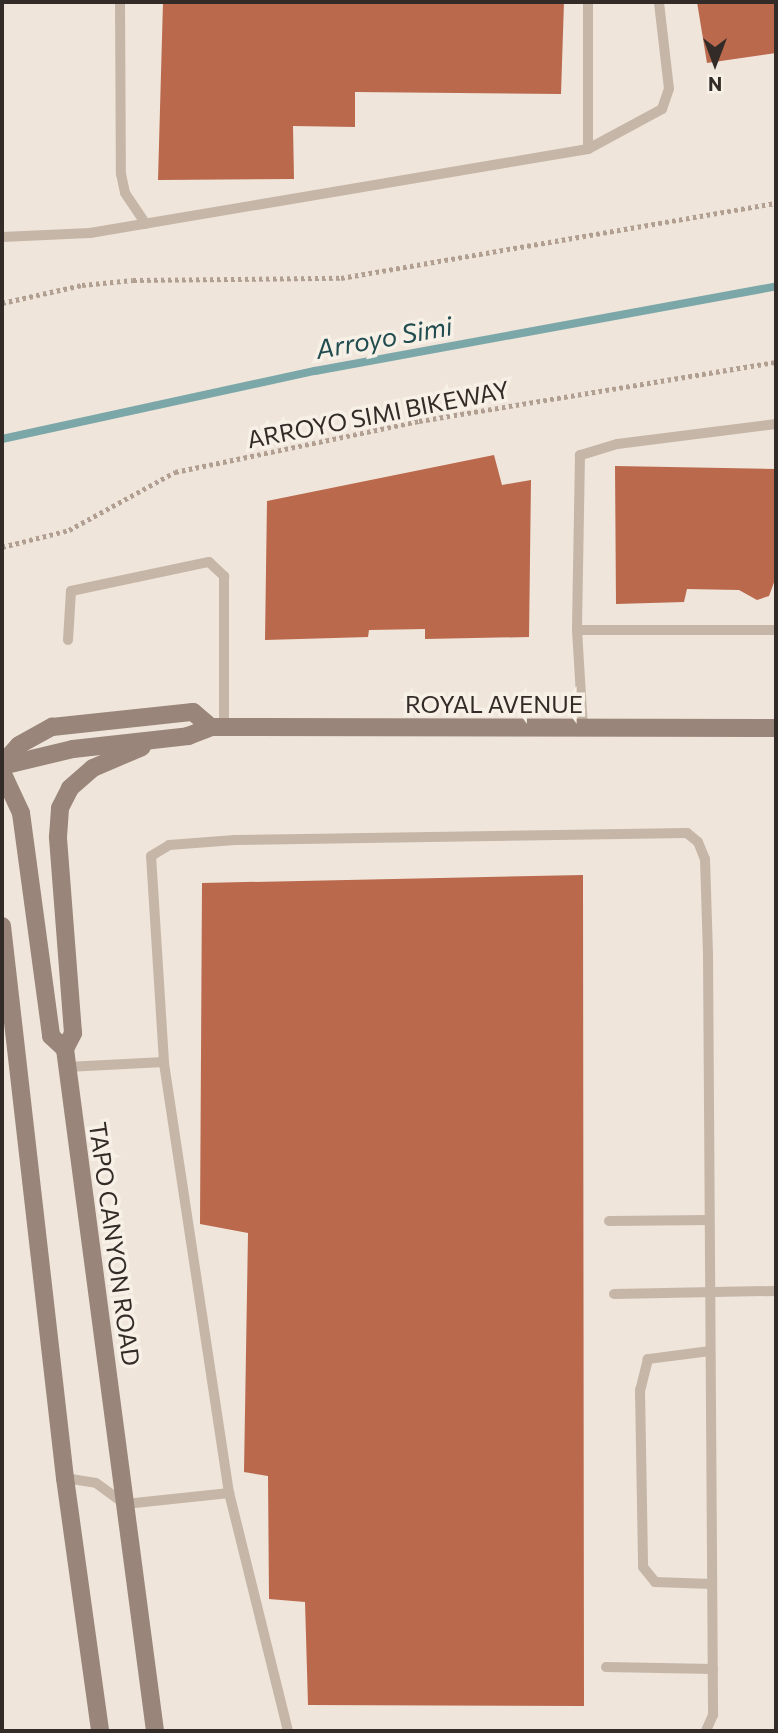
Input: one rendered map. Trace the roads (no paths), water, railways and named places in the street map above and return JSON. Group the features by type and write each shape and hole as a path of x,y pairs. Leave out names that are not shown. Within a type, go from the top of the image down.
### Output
{"main road":[{"name":"ROYAL AVENUE","path":"2,765 19,745 52,727 193,712 218,726"},
{"name":"ROYAL AVENUE","path":"2,765 73,749 159,740 218,726 776,728"},
{"path":"66,1058 73,1033 58,837 60,808 70,788 93,768 159,740"},
{"name":"TAPO CANYON ROAD","path":"2,772 21,813 51,1036 66,1058 155,1731"},
{"path":"2,926 65,1478 100,1731"}],"lane":[{"path":"120,2 121,174 125,193 146,224"},
{"path":"588,2 588,149"},
{"path":"2,237 90,233 588,149 662,109 669,89 659,2"},
{"path":"583,729 577,630 580,455 617,443 776,424"},
{"path":"68,640 71,591 209,562 224,576 218,726"},
{"path":"577,630 776,630"},
{"path":"288,1731 229,1493 164,1062 149,870 151,856 159,849 235,841 687,833 698,842 705,859 713,1669 713,1715 706,1731"},
{"path":"66,1058 164,1062"},
{"path":"609,1222 709,1220"},
{"path":"614,1294 776,1291"},
{"path":"710,1351 648,1359 640,1391 643,1567 655,1582 712,1584"},
{"path":"65,1478 96,1483 124,1504 229,1493"},
{"path":"607,1667 713,1669"}],"waterway":[{"name":"Arroyo Simi","path":"2,439 315,371 776,286"}]}
